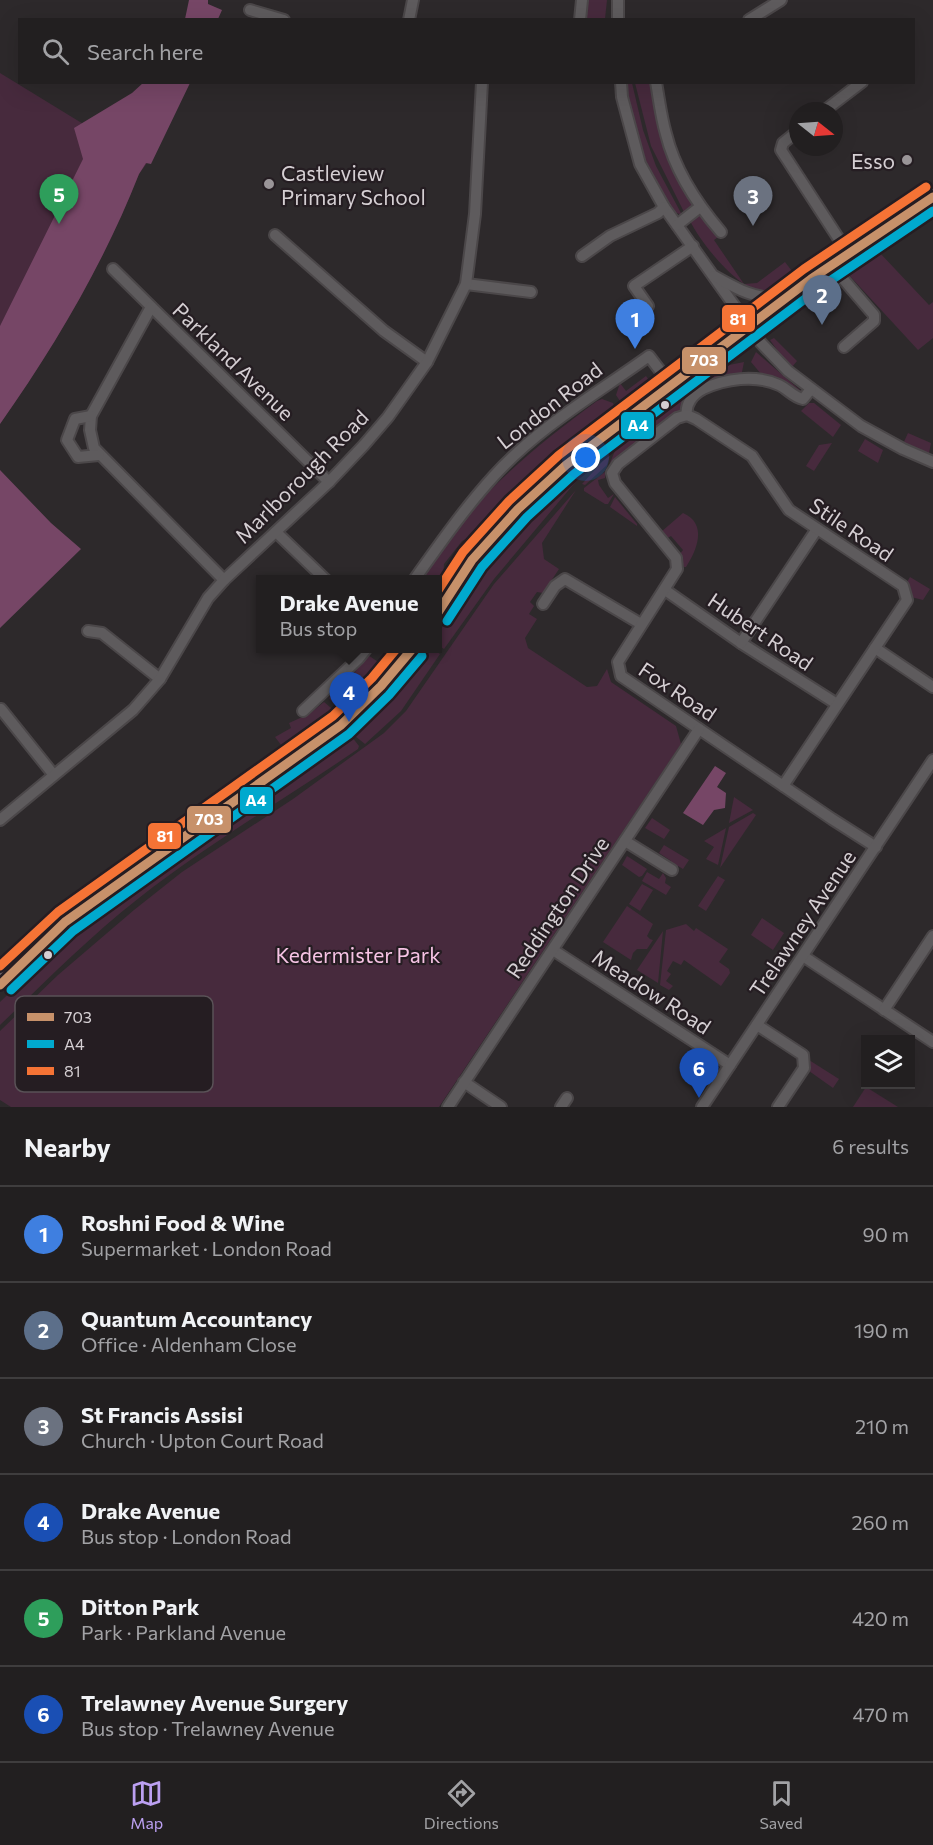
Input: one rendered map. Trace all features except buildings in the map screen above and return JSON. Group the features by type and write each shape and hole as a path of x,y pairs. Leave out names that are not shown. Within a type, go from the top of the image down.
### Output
{"main road":[{"path":"442,609 472,560 518,509 566,465 831,265 933,197"},
{"path":"1,983 65,922 341,725 381,686 409,653"}],"street":[{"path":"409,18 413,0"},
{"path":"580,18 582,0"},
{"path":"618,0 618,18"},
{"path":"752,18 781,0"},
{"path":"250,10 278,18"},
{"name":"Marlborough Road","path":"0,820 133,710 160,679 208,598 224,580 329,482 364,445 388,417 427,362 466,284 474,214 482,84"},
{"path":"621,84 622,97 639,164 664,207 749,327 777,361 861,426 903,449 932,459"},
{"path":"656,84 666,136 684,179 700,207 721,232"},
{"path":"836,102 859,84"},
{"path":"789,138 783,143 781,150 848,254"},
{"path":"582,256 610,236 658,213 664,207"},
{"path":"677,225 700,207"},
{"path":"275,235 384,331 427,362"},
{"path":"648,306 634,286 693,246"},
{"path":"831,265 874,315 874,321 844,347"},
{"name":"Parkland Avenue","path":"113,269 329,482"},
{"path":"711,274 755,297 785,299"},
{"path":"466,284 531,292"},
{"path":"151,307 92,416 90,430 94,448 224,580"},
{"name":"London Road","path":"417,575 455,522 494,476 536,437 650,356 671,385"},
{"path":"687,415 692,397 716,383 749,378 779,385 797,398 803,399 811,389"},
{"name":"Fox Road","path":"687,415 677,418 618,464 612,473 615,483 676,558 677,569 618,662 621,676 876,847"},
{"name":"Stile Road","path":"687,415 752,456 789,510 903,586 907,600 783,786"},
{"path":"92,416 75,419 67,440 78,457 99,455"},
{"path":"741,643 817,529"},
{"path":"276,532 322,575"},
{"path":"543,604 555,586 565,579 641,624"},
{"name":"Hubert Road","path":"665,590 741,643 837,704"},
{"path":"88,631 102,633 160,679"},
{"path":"875,648 933,687"},
{"path":"303,711 363,653"},
{"path":"1,709 53,774"},
{"name":"Reddington Drive","path":"448,1107 699,729"},
{"name":"Trelawney Avenue","path":"702,1107 933,760"},
{"path":"625,841 672,870"},
{"path":"884,1010 933,936"},
{"name":"Meadow Road","path":"553,950 730,1065"},
{"path":"803,956 933,1042"},
{"path":"757,1025 803,1055 804,1068 778,1107"},
{"path":"464,1082 501,1107"}],"green space":[{"path":"584,0 607,0 605,18 582,18"},
{"path":"0,73 147,163 139,174 110,240 77,303 40,365 0,424"},
{"path":"626,84 632,84 643,130 656,166 682,215 674,212 643,157"},
{"path":"635,84 652,84 695,198 694,208 685,214 651,146"},
{"path":"700,213 721,235 714,240 744,284 711,253 695,230 690,221"},
{"path":"879,252 929,305 933,302 933,338 918,350 848,274"},
{"path":"785,262 795,275 780,286 767,291 752,289 744,284 757,283"},
{"path":"774,338 797,361 792,367 770,340"},
{"path":"756,352 802,394 766,380 751,362"},
{"path":"744,362 741,377 727,379 650,431 646,437 610,463 618,443 680,401 716,372 729,365"},
{"path":"646,376 651,383 622,404 616,395 620,383 626,391"},
{"path":"602,399 613,403 615,408 613,412 511,496 474,535 462,541 444,564 442,579 442,575 422,575 458,526 501,480 547,439"},
{"path":"809,403 814,403 841,425 833,437 801,411"},
{"path":"908,433 931,443 929,453 925,455 902,446"},
{"path":"865,439 883,450 878,463 858,451"},
{"path":"832,443 814,471 806,466 819,445"},
{"path":"605,448 607,449 573,485 494,579 444,649 442,648 442,627 500,545 543,501"},
{"path":"611,452 607,465 585,485 582,484"},
{"path":"605,472 605,478 598,480 608,498 614,494 608,504 584,491 584,488"},
{"name":"Kedermister Park","path":"576,490 542,543 544,559 559,569 543,593 537,592 530,602 534,606 529,614 537,619 525,638 528,648 587,687 597,686 607,669 611,682 676,726 681,744 439,1107 11,1107 0,1100 0,1031 15,1017 15,1092 213,1092 213,996 36,996 134,910 182,872 293,799 384,733 406,711 494,584"},
{"path":"615,497 637,524 637,526 610,507"},
{"path":"683,513 691,518 698,530 694,553 686,567 679,555 683,550 671,536 666,539 661,532"},
{"path":"910,577 930,589 923,600 911,597 904,587"},
{"path":"422,653 440,654 401,711 365,744 355,736 355,733 366,722 363,717 404,676"},
{"path":"368,655 381,664 339,710 329,698"},
{"path":"324,702 336,712 285,750 275,737 291,728 289,723 309,714"},
{"path":"348,732 359,746 358,749 219,840 139,898 85,944 30,996 15,996 15,1011 0,1025 0,1002 37,966 41,969 54,956 51,952 132,883 320,754"},
{"path":"734,797 753,810 729,823"},
{"path":"753,813 756,815 720,868 729,827"},
{"path":"652,818 670,830 664,839 645,828"},
{"path":"726,828 718,865 706,859 714,847 704,841"},
{"path":"664,845 689,860 683,869 678,866 667,867 671,861 659,853"},
{"path":"627,856 647,869 642,876 639,877 622,865"},
{"path":"647,872 659,879 663,873 666,878 665,883 671,887 666,895 642,881"},
{"path":"718,876 725,880 706,911 698,906"},
{"path":"642,884 653,890 640,911 629,904"},
{"path":"627,906 653,924 647,936 653,940 647,949 637,949 631,960 603,942"},
{"path":"762,918 784,933 773,950 751,935"},
{"path":"686,924 694,931 696,928 728,949 719,962 729,969 730,973 721,986 684,960 681,965 673,961 667,971 671,974 666,981 673,986 669,990 660,985 666,930"},
{"path":"663,931 658,983 637,970"},
{"path":"809,1060 839,1079 833,1088 809,1071"},
{"path":"865,1089 869,1089 898,1107 853,1107"}],"shaded area":[{"path":"189,0 208,0 208,4 222,10 218,18 185,18"},
{"path":"142,84 190,84 151,164 146,163 139,174 110,240 77,303 40,365 0,424 0,326 83,159 74,128 132,93"},
{"path":"0,470 51,523 81,549 0,628"},
{"path":"715,766 726,773 717,787 726,793 725,808 714,810 703,825 683,813"}],"transit line":[{"name":"81","path":"442,584 463,552 509,501 559,455 804,269 926,187"},
{"name":"703","path":"442,606 472,560 518,509 566,465 811,279 933,197"},
{"name":"A4","path":"447,621 482,567 527,517 574,474 818,289 933,211"},
{"name":"81","path":"0,966 58,912 333,716 372,678 393,653"},
{"name":"703","path":"0,985 65,922 341,725 381,686 409,653"},
{"name":"A4","path":"11,990 73,931 349,734 389,695 422,656"}],"place":[{"name":"Esso","path":"907,160"},
{"name":"Castleview Primary School","path":"269,184"},
{"name":"Ditton Park","path":"59,224"},
{"name":"St Francis Assisi","path":"753,226"},
{"name":"Quantum Accountancy","path":"822,325"},
{"name":"Roshni Food & Wine","path":"635,349"},
{"name":"Drake Avenue","path":"349,722"},
{"name":"Trelawney Avenue Surgery","path":"699,1098"}]}
